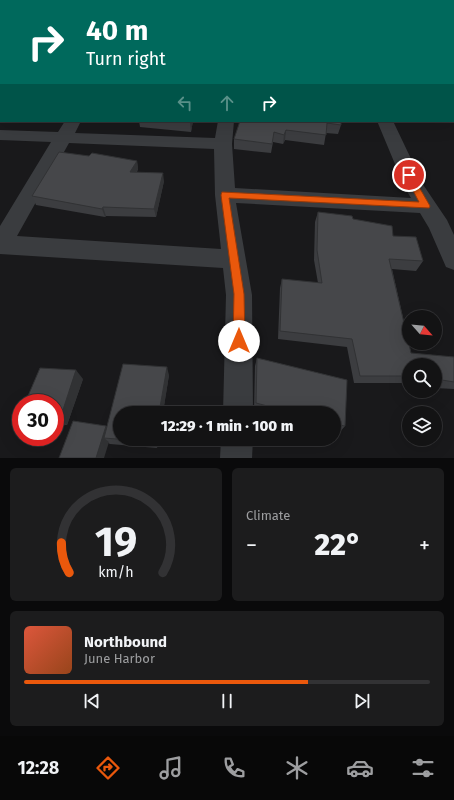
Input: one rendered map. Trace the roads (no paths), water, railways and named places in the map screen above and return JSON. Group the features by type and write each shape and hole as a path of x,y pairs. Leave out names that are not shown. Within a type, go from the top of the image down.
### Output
{"street":[{"path":"385,122 415,188 426,206 446,226 454,260"},
{"path":"68,129 0,245 234,259"},
{"path":"0,135 68,129 225,133 225,195 239,294 238,406"},
{"path":"225,195 426,206"},
{"path":"236,458 237,446"}]}
